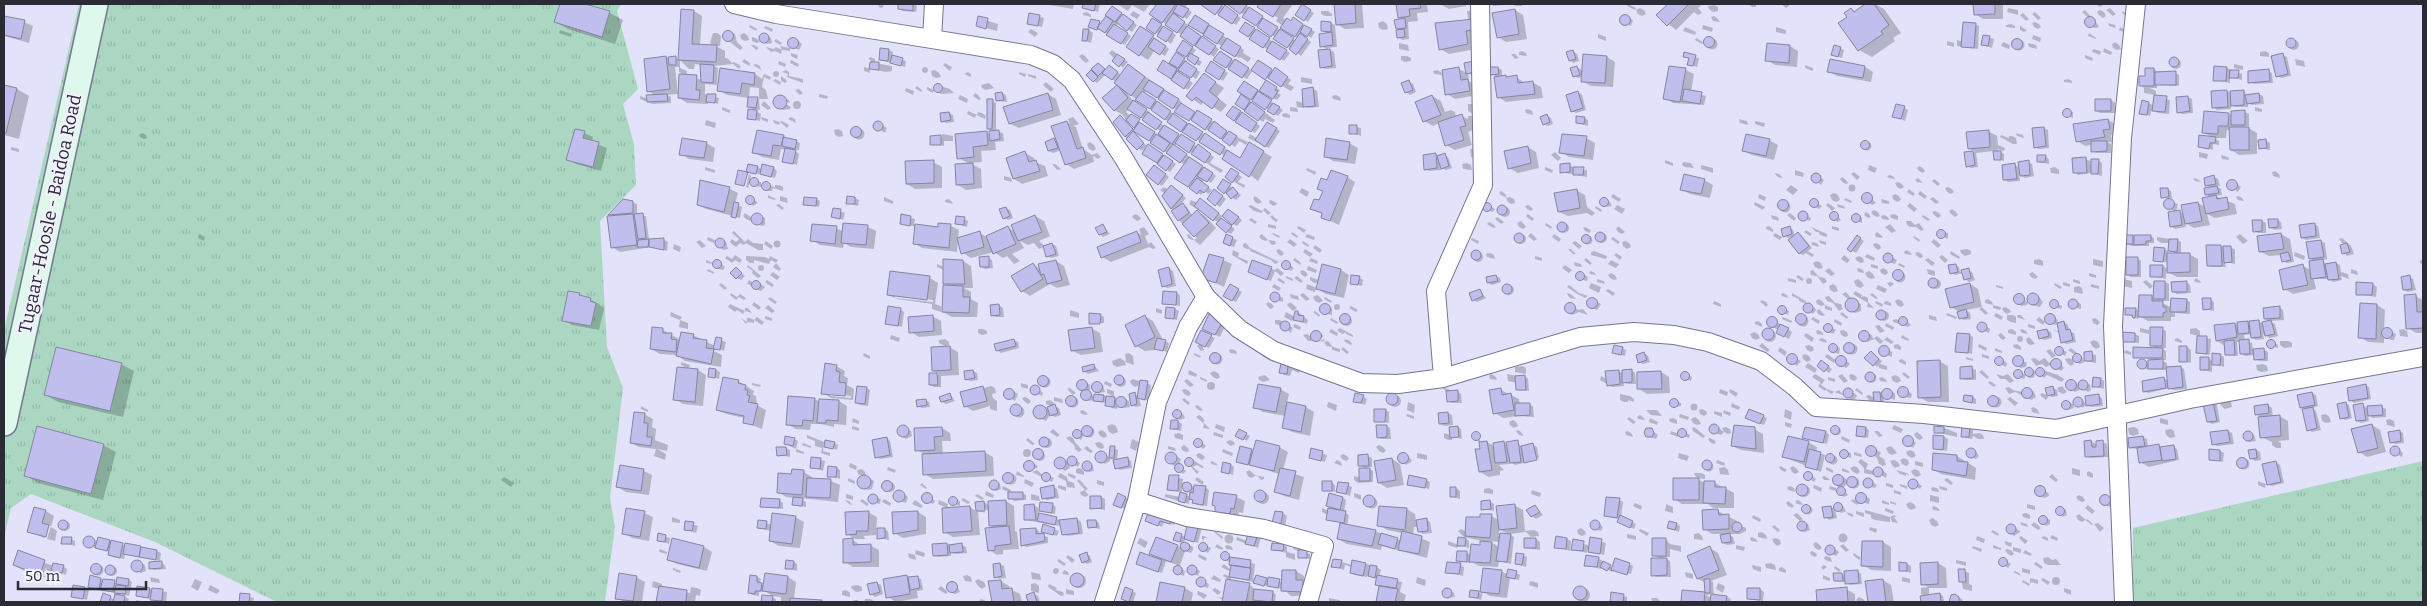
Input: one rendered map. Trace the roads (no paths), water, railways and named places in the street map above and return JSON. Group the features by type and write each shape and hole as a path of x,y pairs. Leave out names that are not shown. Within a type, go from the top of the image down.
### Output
{"main road":[{"name":"Tugaar-Hoosle - Baidoa Road","path":"4,423 95,4"}],"street":[{"path":"734,4 776,14 1030,55 1053,64 1072,80 1123,157 1206,297 1239,329 1274,351 1361,383 1398,384 1443,378 1580,337 1634,332 1674,335 1708,342 1761,361 1816,407 1924,414 2056,429 2200,398 2423,357"},
{"path":"932,39 934,4"},
{"path":"1443,378 1436,291 1483,185 1480,4"},
{"path":"2124,602 2113,326 2122,138 2136,4"},
{"path":"1104,602 1137,501 1157,402 1188,327 1206,297"},
{"path":"1137,501 1187,517 1264,529 1324,546 1308,602"}]}
